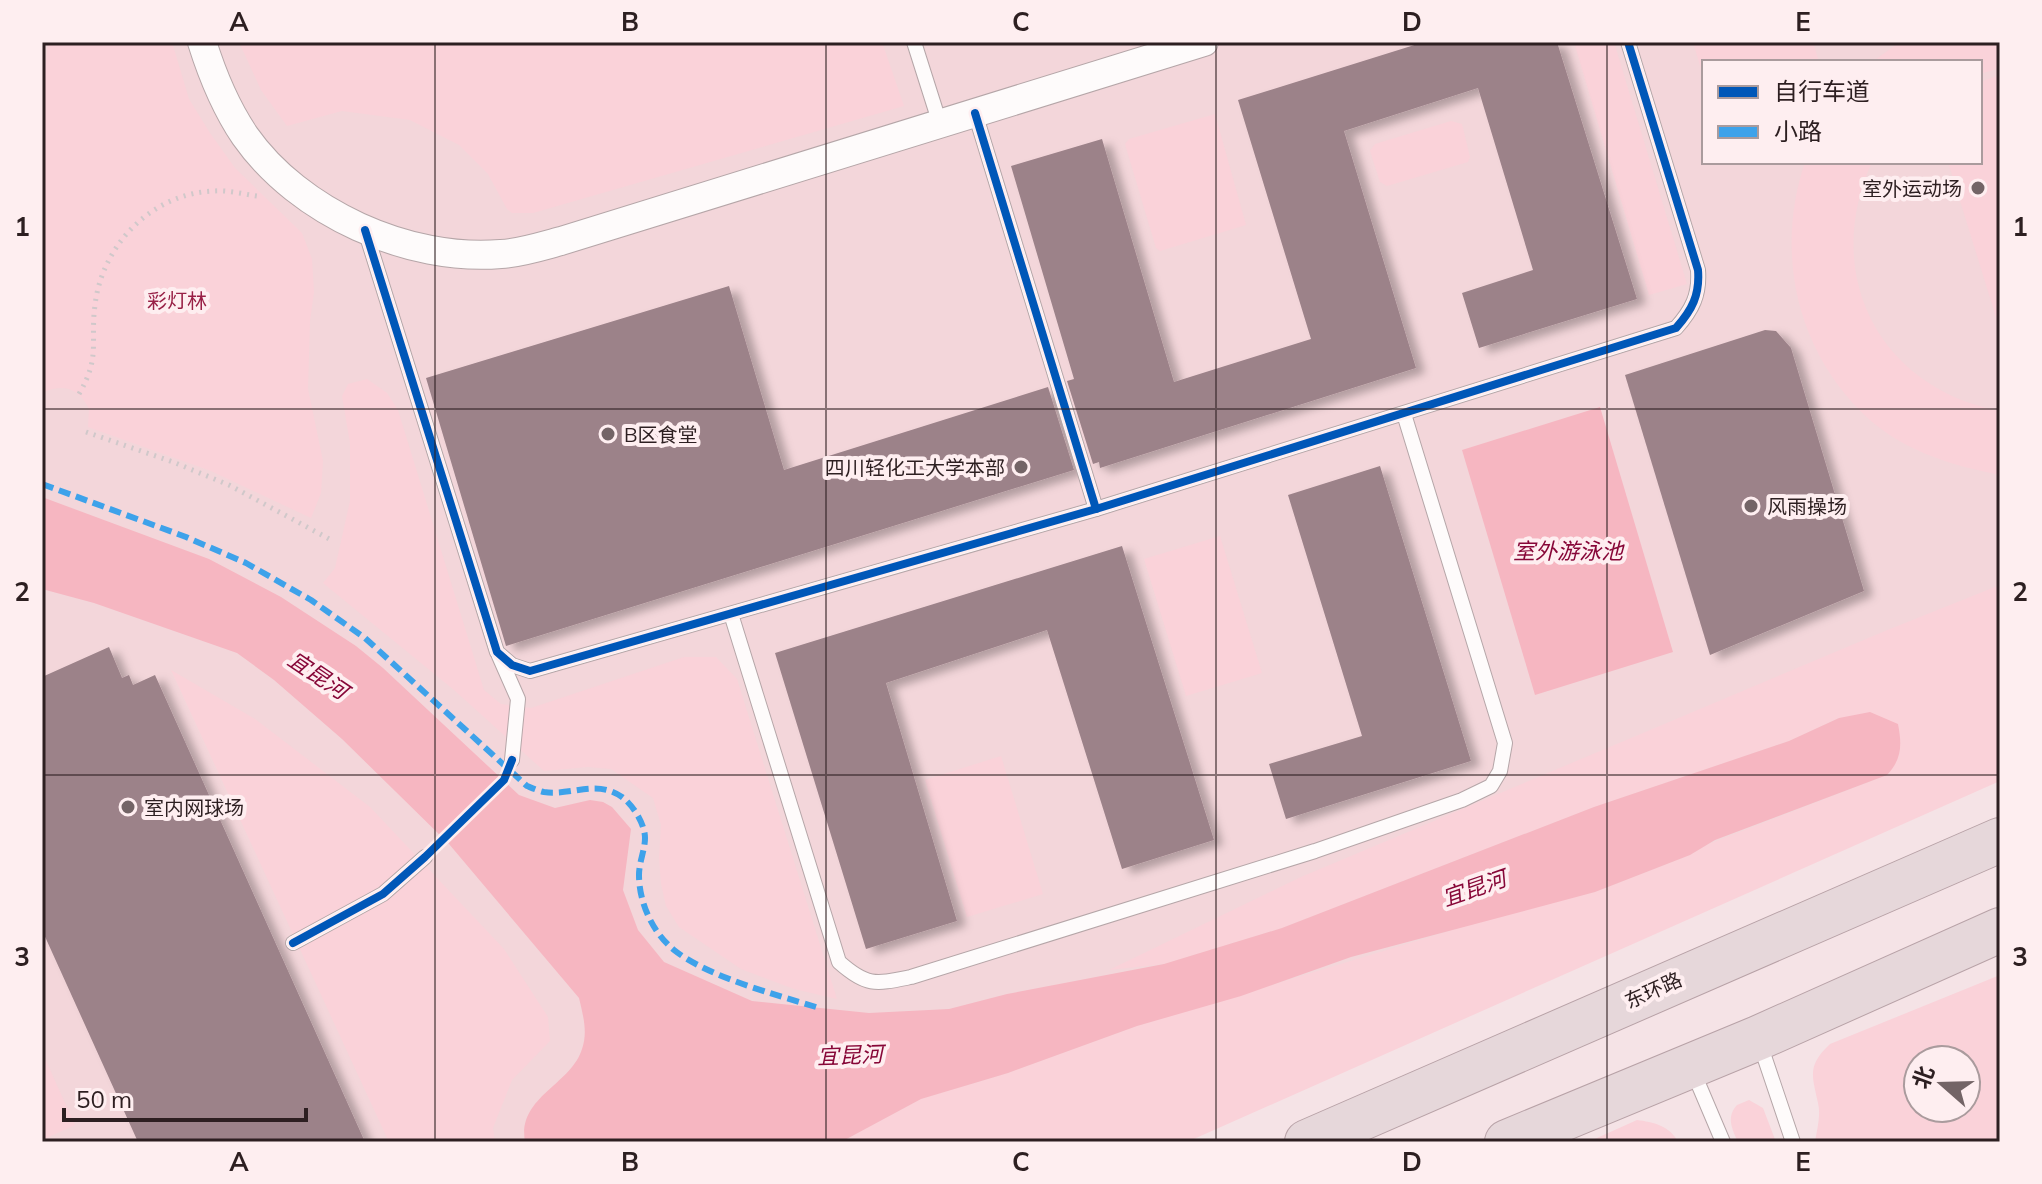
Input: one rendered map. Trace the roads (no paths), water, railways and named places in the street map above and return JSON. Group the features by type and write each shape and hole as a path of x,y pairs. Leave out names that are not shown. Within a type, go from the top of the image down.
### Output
{"highway":[{"name":"东环路","path":"1307,1142 2000,840"},
{"path":"1507,1142 1758,1038 2000,930"}],"street":[{"path":"202,42 210,70 239,124 266,160 330,213 384,238 460,254 503,254 561,241 1204,42"}],"lane":[{"path":"914,42 940,124"},
{"path":"497,652 512,665 530,671 1096,509 1667,333 1676,328 1696,301 1698,270 1628,42"},
{"path":"975,113 1096,509"},
{"path":"365,230 497,652 518,699 512,760"},
{"path":"731,614 839,962 858,979 882,983 911,977 1315,851 1462,800 1491,786 1500,771 1505,743 1404,414"},
{"path":"293,943 383,894 425,857"},
{"path":"1758,1038 1793,1142"},
{"path":"1690,1065 1723,1142"}],"water":[{"name":"室外游泳池","path":"1600,407 1673,652 1535,695 1462,450"},
{"name":"宜昆河","path":"42,497 209,559 281,597 356,646 383,668 519,795 555,808 590,800 612,807 631,829 623,890 638,930 664,962 752,1001 869,1013 949,1009 1007,994 1164,964 1282,928 1594,807 1789,741 1839,718 1870,712 1898,724 1900,751 1887,775 1715,840 1690,855 1595,892 1351,957 1241,996 1137,1026 1008,1073 921,1099 841,1142 525,1142 529,1114 576,1061 582,1049 585,1030 579,998 449,844 342,739 274,680 237,653 94,603 42,589"}],"place":[{"name":"室外运动场","path":"1978,188"},
{"name":"B区食堂","path":"608,434"},
{"name":"四川轻化工大学本部","path":"1021,467"},
{"name":"风雨操场","path":"1751,506"},
{"name":"室内网球场","path":"128,807"}],"park label":[{"name":"彩灯林","path":"177,300"}]}
